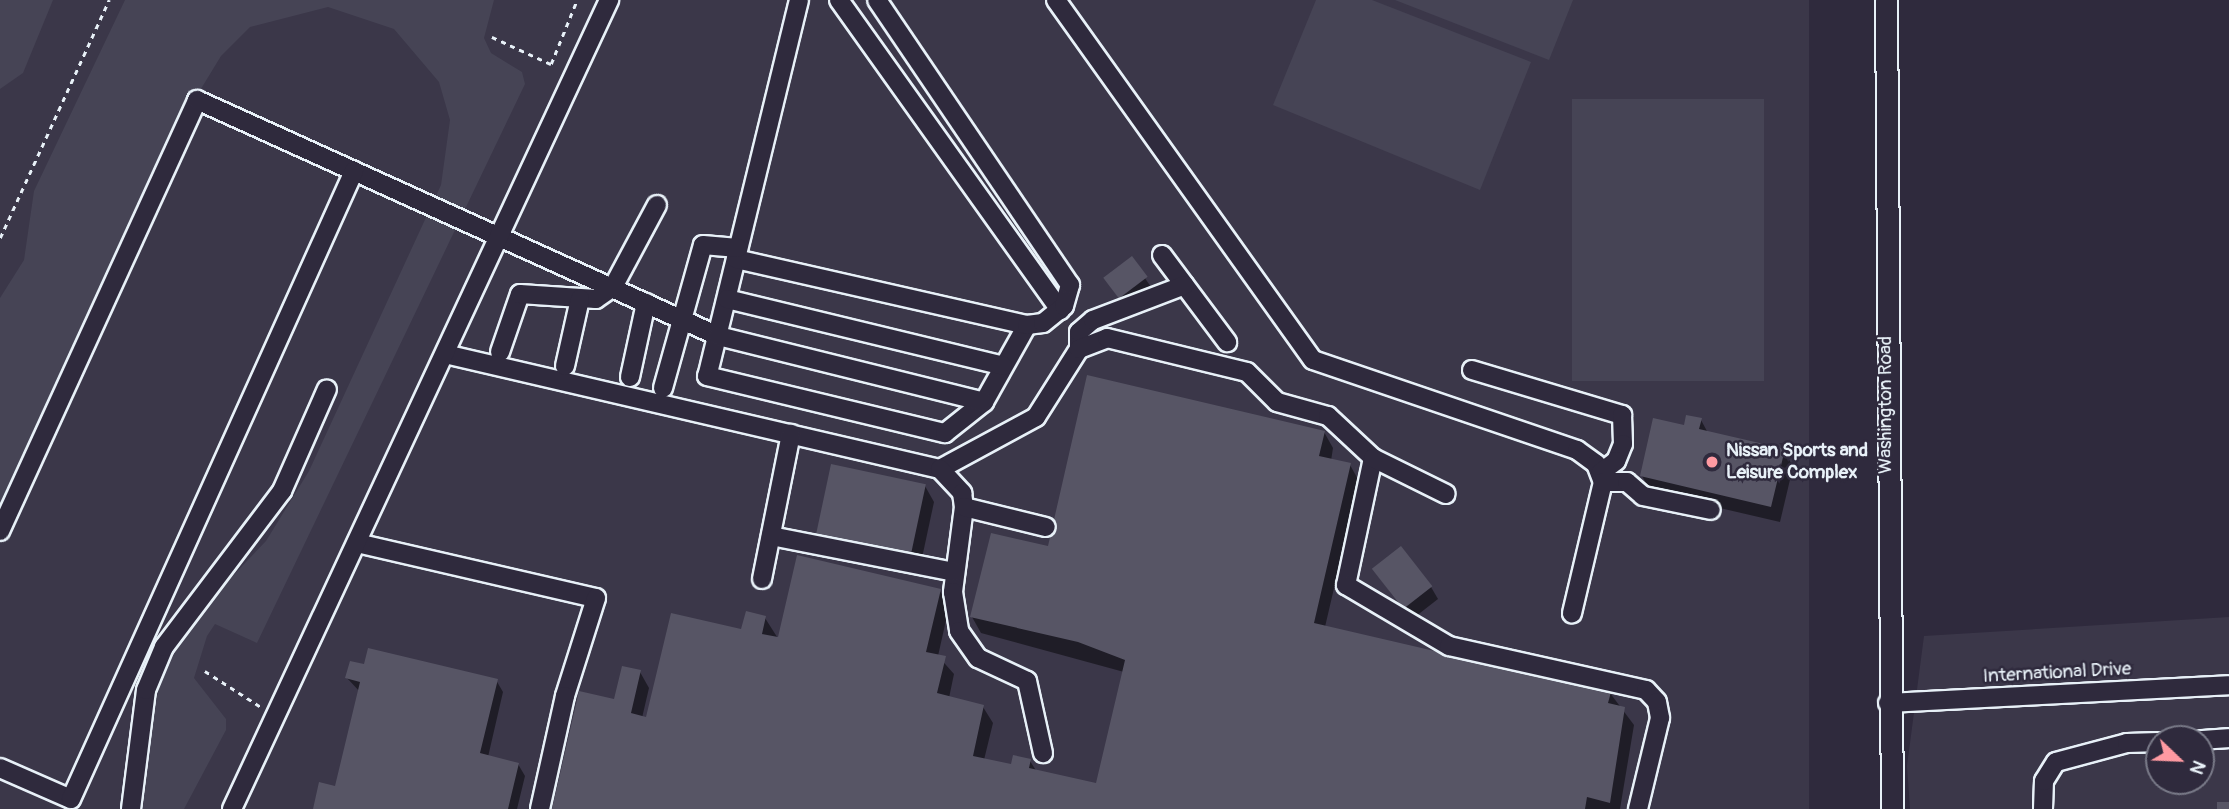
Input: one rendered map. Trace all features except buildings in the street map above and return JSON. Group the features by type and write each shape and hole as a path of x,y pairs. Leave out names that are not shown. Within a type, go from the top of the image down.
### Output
{"main road":[{"name":"Washington Road","path":"1886,0 1888,703 1892,809"}],"street":[{"path":"232,809 609,0"},
{"path":"799,0 706,376 944,433 984,402 1027,325"},
{"path":"839,0 1060,310"},
{"path":"663,388 703,246 1027,325 1043,323 1060,310 1070,285 877,0"},
{"path":"1056,0 1313,360 1577,450 1602,477 1627,482 1643,496 1711,510"},
{"path":"0,531 197,100 498,238 646,303 683,316 718,335 984,402"},
{"path":"0,768 71,799 355,171"},
{"path":"500,352 520,295 596,299 613,287 657,205"},
{"path":"1162,255 1227,342"},
{"path":"940,469 1036,417 1079,349 1079,332 1093,320 1185,285"},
{"path":"565,366 580,299"},
{"path":"727,299 1003,366"},
{"path":"630,377 646,303"},
{"path":"1079,349 1107,338 1247,372 1277,402 1328,416 1373,458 1446,494"},
{"path":"444,354 940,469 962,493 964,507 955,572 959,631 978,658 1027,681 1043,753"},
{"path":"1472,370 1622,415 1623,444 1616,461 1602,477 1593,535 1572,612"},
{"path":"131,809 146,690 164,647 282,491 327,389"},
{"path":"762,579 791,434"},
{"path":"1373,458 1346,585 1449,646 1646,690 1660,718 1638,809"},
{"path":"964,507 1046,527"},
{"path":"771,536 955,572"},
{"path":"356,543 596,598 565,696 540,809"},
{"name":"International Drive","path":"1888,703 2229,685"},
{"path":"2043,809 2044,781 2056,762 2127,743 2145,742"}],"path":[{"path":"0,238 109,0"},
{"path":"492,37 551,64 577,0"},
{"path":"205,671 275,717"}],"shaded area":[{"path":"0,0 1809,0 1809,809 0,809"},
{"path":"0,0 53,0 23,73 0,89"},
{"path":"125,0 494,0 484,38 491,53 522,72 525,84 257,643 215,624 207,636 194,678 226,719 226,730 184,809 143,809 149,724 167,662 208,602 266,541 309,471 441,185 450,120 439,82 394,29 328,7 250,27 221,56 171,138 0,518 0,298 24,260 34,191"},
{"path":"1316,0 1372,0 1531,62 1480,190 1273,105"},
{"path":"1395,0 1573,0 1549,60"},
{"path":"1572,99 1764,99 1764,381 1572,381"},
{"path":"2229,617 2229,809 1910,809 1907,766 1924,636"}],"place":[{"name":"Nissan Sports and Leisure Complex","path":"1712,462"}]}
